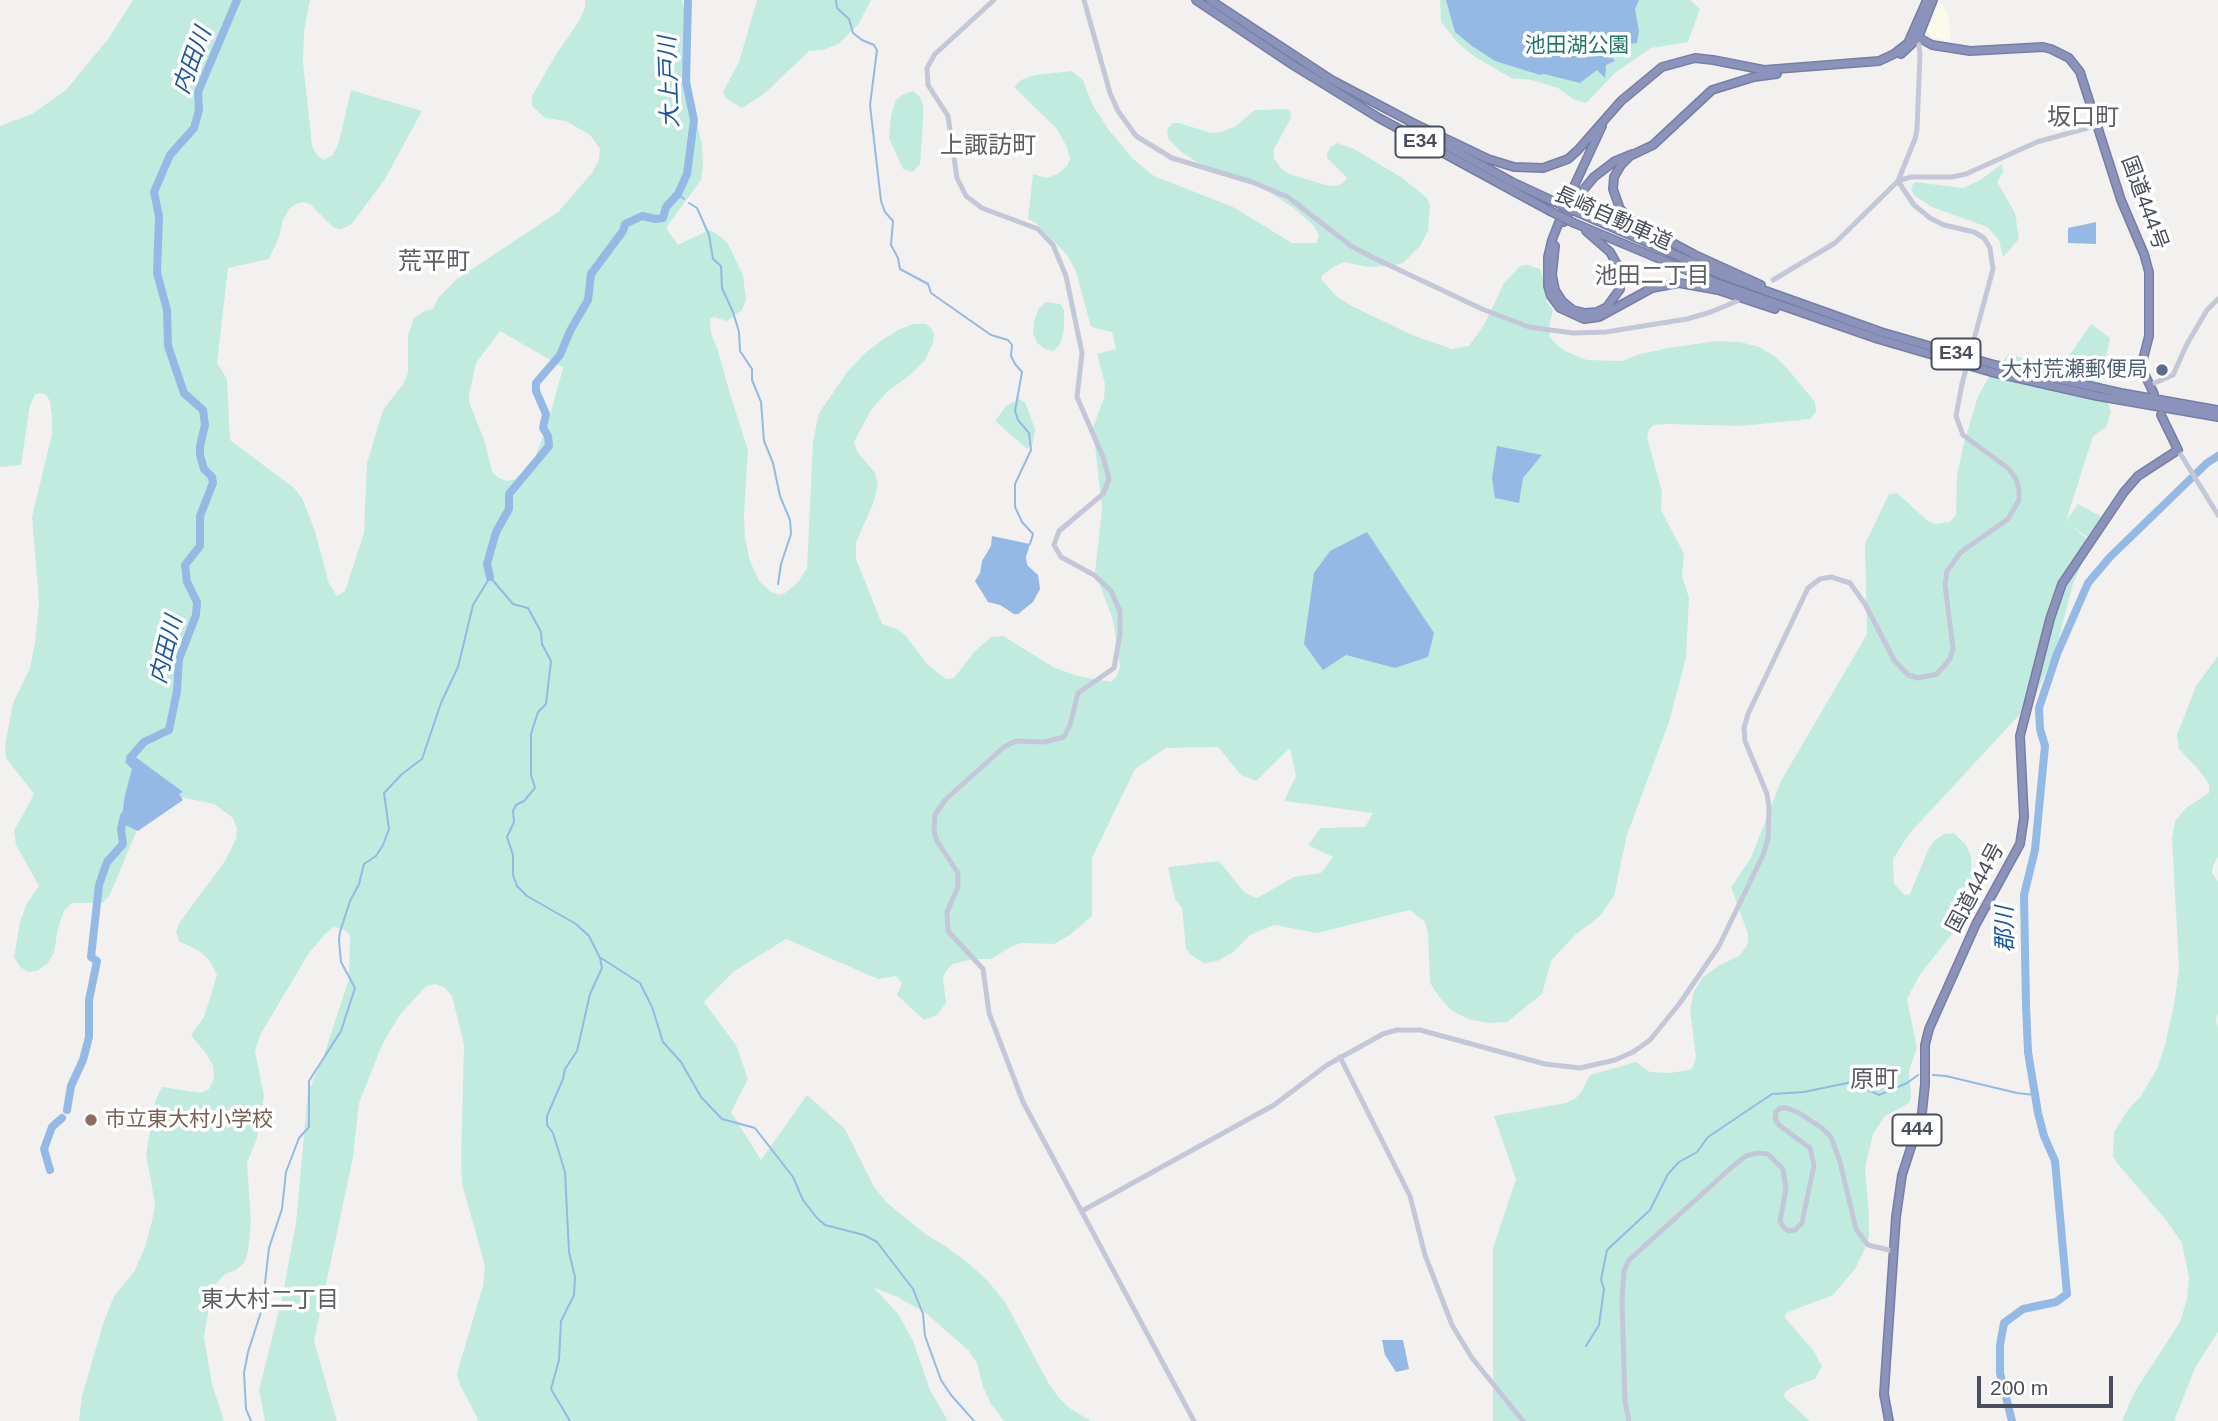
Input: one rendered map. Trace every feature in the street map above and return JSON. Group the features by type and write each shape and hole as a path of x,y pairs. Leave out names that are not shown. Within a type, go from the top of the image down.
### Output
{"highway":[{"name":"長崎自動車道","path":"1196,0 1411,137 1574,223 1717,283 1843,328 1991,372 2214,413"},
{"name":"長崎自動車道","path":"1210,0 1296,62 1326,76 1458,153 1578,213 1681,259 1802,305 1936,348 2098,392"},
{"path":"1326,76 1488,159 1514,167 1542,168 1567,159 1662,66 1703,58 1764,70 1879,61 1894,54 1915,35 1927,0"},
{"path":"1802,305 1695,256 1627,216 1615,199 1614,177 1621,165 1636,153 1653,145 1712,90 1724,84 1754,77 1879,65 1901,54 1915,35 1933,0"},
{"name":"国道444号","path":"1915,35 1932,45 1970,51 2043,47 2060,52 2080,72 2121,200 2149,272 2149,337 2142,363 2154,394"},
{"path":"1605,119 1552,240 1548,257 1548,286 1560,309 1584,319 1600,317 1652,288 1679,283 1718,290 1812,322 1843,328"},
{"path":"1574,223 1610,252 1619,268 1620,289 1607,307 1597,312 1573,310 1562,301 1555,290 1552,275 1556,241 1575,200 1594,177 1625,155 1636,153"},
{"path":"2161,415 2178,450"},
{"name":"国道444号","path":"1889,1421 1884,1394 1893,1251 1902,1175 1922,1113 1924,1045 1966,943 2020,844 2024,817 2020,736 2050,619 2062,584 2124,492 2138,476 2178,450"}],"street":[{"path":"995,0 935,54 928,68 928,85 948,116 957,178 967,196 982,208 1038,229 1053,245 1066,276 1082,353 1077,397 1103,457 1109,479 1103,494 1059,531 1054,545 1061,557 1094,575 1111,591 1120,611 1120,634 1114,668 1078,693 1064,737 1044,742 1016,741 1004,747 945,800 935,815 934,832 958,873 958,887 947,912 948,931 983,969 989,1013 1023,1102 1194,1421"},
{"path":"1084,0 1110,93 1118,111 1136,136 1172,158 1252,182 1288,198 1362,252 1482,309 1513,322 1551,332 1606,332 1687,319 1737,301"},
{"path":"1773,280 1835,243 1898,181 1917,129 1920,54 1915,35"},
{"path":"1898,181 1911,177 1952,177 1966,174 2037,142 2099,125"},
{"path":"1082,1212 1274,1105 1327,1065 1383,1034 1409,1029 1420,1030 1545,1064 1580,1068 1615,1060 1650,1040 1708,965 1740,906 1763,855 1768,839 1769,807 1767,794 1745,741 1744,728 1752,704 1808,588 1821,579 1831,577 1850,583 1866,604 1894,660 1908,675 1918,678 1937,674 1950,659 1953,648 1945,584 1947,570 1961,552 2008,519 2019,500 2016,478 2010,469 1963,435 1956,416 1993,269 1990,248 1984,238 1975,232 1944,225 1930,218 1914,205 1898,181"},
{"path":"2150,385 2173,375 2188,342 2207,310 2218,299"},
{"path":"2178,450 2218,514"},
{"path":"1340,1057 1410,1196 1431,1272 1461,1342 1523,1421"},
{"path":"1629,1421 1625,1402 1622,1299 1624,1271 1629,1260 1733,1166 1746,1156 1757,1153 1768,1154 1783,1169 1786,1189 1780,1221 1784,1228 1788,1231 1795,1230 1802,1223 1814,1165 1810,1148 1775,1119 1780,1108 1799,1113 1831,1137 1840,1161 1856,1229 1868,1245 1893,1251"}],"shaded area":[{"path":"1942,4 1948,15 1951,42 1931,37 1927,30 1936,6"}],"green space":[{"path":"133,0 310,0 304,31 303,62 312,145 316,154 323,160 333,155 339,142 351,90 422,111 385,179 351,225 341,229 334,228 310,204 296,204 290,208 283,220 269,259 228,268 217,363 227,379 230,440 294,488 302,498 315,531 329,584 337,596 345,591 364,533 367,463 383,410 408,373 408,336 414,318 433,309 438,298 457,279 558,212 592,173 599,159 600,149 590,135 566,121 545,118 532,106 532,96 579,21 585,8 585,0 682,0 686,15 692,104 702,144 703,167 701,180 666,228 678,245 709,230 717,234 727,242 743,275 746,300 742,310 727,321 714,317 710,319 711,333 748,450 744,514 750,561 759,581 771,592 779,595 785,593 798,582 807,568 813,442 819,413 848,371 885,338 914,324 926,324 931,328 934,334 933,343 925,360 887,392 871,410 854,442 857,451 875,473 878,485 873,504 856,542 856,559 882,624 905,635 927,664 946,679 954,678 975,651 991,637 1003,636 1055,668 1078,676 1111,682 1117,676 1120,666 1113,620 1095,572 1102,509 1093,427 1104,398 1105,384 1097,354 1116,349 1112,332 1091,327 1076,272 1068,256 1036,223 1028,219 1033,174 1046,178 1058,174 1070,159 1057,129 1014,87 1021,80 1035,75 1072,71 1083,80 1092,104 1109,130 1132,158 1154,176 1233,207 1292,243 1316,243 1319,236 1314,226 1295,209 1266,190 1202,165 1184,154 1169,140 1168,128 1173,123 1179,123 1211,133 1222,132 1236,126 1255,110 1288,109 1291,113 1290,120 1274,149 1274,158 1289,174 1326,185 1336,186 1343,183 1347,178 1327,158 1331,147 1337,143 1354,149 1401,177 1427,198 1430,206 1428,231 1420,246 1403,263 1369,267 1344,262 1333,267 1321,279 1336,296 1352,306 1412,335 1452,349 1469,346 1484,325 1504,283 1520,266 1528,265 1540,269 1546,287 1546,301 1553,310 1550,337 1567,352 1587,360 1622,361 1668,348 1717,341 1740,342 1759,347 1773,355 1815,402 1816,412 1810,419 1741,426 1668,424 1654,425 1649,430 1647,437 1662,492 1661,510 1684,554 1682,576 1689,598 1686,658 1669,722 1627,835 1614,896 1600,916 1575,935 1551,961 1542,994 1507,1022 1489,1023 1468,1019 1451,1010 1440,998 1430,983 1425,922 1410,910 1317,933 1274,925 1250,935 1232,953 1217,961 1204,963 1186,949 1182,908 1175,899 1168,867 1219,861 1245,893 1257,898 1294,877 1321,873 1333,857 1308,845 1321,828 1365,827 1373,813 1284,801 1296,776 1290,748 1256,781 1241,775 1218,747 1166,748 1135,769 1092,858 1092,916 1070,935 1054,944 1022,943 991,959 972,959 953,964 943,978 946,1003 937,1015 924,1020 897,995 902,983 896,976 878,979 786,939 733,972 704,1002 736,1045 748,1079 731,1112 761,1160 807,1095 845,1129 874,1187 887,1203 987,1280 1005,1302 1059,1398 1072,1410 1091,1421 1004,1421 991,1404 977,1363 969,1351 927,1314 896,1296 874,1288 899,1315 913,1341 930,1390 948,1421 479,1421 460,1385 457,1373 483,1286 485,1266 462,1184 464,1045 452,996 444,987 435,984 426,986 399,1016 382,1045 359,1103 353,1157 314,1341 337,1421 265,1421 259,1390 283,1294 296,1223 308,1092 323,1058 349,979 350,935 343,929 334,927 309,953 260,1035 255,1051 264,1096 257,1138 247,1163 251,1221 248,1252 244,1263 225,1274 212,1288 204,1338 212,1384 224,1421 79,1421 82,1396 103,1324 114,1296 134,1272 152,1221 155,1204 146,1154 155,1102 162,1087 201,1093 209,1089 214,1079 213,1066 191,1035 204,1017 217,975 210,961 199,951 179,941 176,932 180,922 225,861 236,839 237,828 233,818 214,804 181,797 168,799 137,830 109,897 102,903 72,903 64,911 54,952 48,963 37,971 28,972 20,967 14,957 20,922 27,903 39,886 16,845 14,831 34,794 6,758 5,745 13,703 30,668 35,643 39,603 32,517 52,434 52,417 50,401 46,395 35,395 30,405 21,465 0,467 0,126 32,114 66,90 108,39","holes":["500,331 562,367 564,365 535,457 516,479 507,481 499,478 492,472 485,442 469,402 476,363"]},
{"path":"757,0 871,0 858,25 838,44 823,50 809,51 764,94 742,108 727,99 723,92 739,62"},
{"name":"池田湖公園","path":"1440,0 1690,0 1700,9 1688,42 1651,48 1616,72 1586,103 1573,99 1558,88 1532,80 1511,78 1475,57 1459,44 1441,22"},
{"path":"913,91 920,97 923,106 923,123 920,164 913,172 903,169 889,138 891,115 896,100"},
{"path":"2002,164 2003,172 1997,182 2015,213 2019,239 2003,257 1999,240 1987,227 1932,207 1914,195 1911,189 1914,182 1963,188"},
{"path":"1046,302 1060,304 1064,310 1064,329 1060,344 1054,351 1037,343 1033,333 1039,308"},
{"path":"2091,324 2110,338 2101,385 2111,412 2106,427 2093,436 2066,521 2078,504 2102,517 2087,537 2066,522 2091,542 2073,584 2056,649 2034,699 1909,834 1893,859 1894,884 1905,895 1910,894 1928,850 1935,840 1944,834 1954,833 1966,845 1971,857 1972,891 1959,925 1919,976 1907,999 1917,1048 1909,1070 1911,1097 1909,1103 1885,1116 1873,1134 1865,1168 1869,1237 1863,1253 1855,1269 1833,1295 1786,1313 1785,1318 1813,1350 1822,1366 1815,1379 1785,1392 1784,1397 1810,1421 1493,1421 1493,1248 1516,1179 1494,1116 1566,1103 1575,1099 1582,1091 1590,1075 1636,1062 1650,1072 1670,1073 1693,1067 1696,1057 1690,1009 1694,991 1703,977 1739,956 1748,944 1748,934 1731,887 1751,858 1781,781 1867,634 1865,544 1889,494 1897,493 1928,521 1935,524 1950,522 1956,515 1957,475 1963,447 1978,396 1989,377 2009,354 2059,370"},
{"path":"1019,399 1025,402 1035,429 1033,443 1027,449 995,421 1006,406"},
{"path":"2218,656 2218,856 2212,873 2218,881 2218,1332 2195,1368 2174,1421 2122,1421 2134,1393 2180,1322 2187,1299 2189,1278 2182,1243 2117,1163 2113,1156 2114,1132 2157,1069 2174,1005 2179,968 2172,838 2175,821 2186,808 2209,793 2209,784 2179,749 2177,735 2196,686"}],"water":[{"name":"池田湖公園","path":"1446,0 1639,0 1635,9 1639,31 1637,43 1622,45 1608,52 1615,61 1606,65 1605,78 1597,70 1580,83 1540,75 1495,61 1472,46 1455,32"},
{"path":"2096,222 2096,244 2068,243 2068,228"},
{"path":"1497,446 1542,455 1523,478 1519,503 1495,498 1492,478"},
{"path":"1367,532 1434,633 1428,657 1395,668 1346,655 1323,670 1304,644 1314,573 1330,551"},
{"path":"992,536 1030,544 1026,557 1027,565 1038,575 1040,589 1033,602 1018,614 988,602 975,581 991,546"},
{"path":"130,753 183,792 179,794 183,800 138,831 121,823 132,769 125,762"},
{"path":"1382,1340 1403,1340 1409,1369 1396,1372 1385,1355"}],"waterway":[{"name":"内田川","path":"132,763 130,758 144,742 169,730 177,691 179,659 196,615 197,602 187,582 185,565 200,546 200,516 213,483 212,477 204,469 200,455 205,425 203,410 184,393 168,346 167,310 157,273 159,216 154,192 170,155 194,128 199,110 198,92 237,0"},
{"name":"大上戸川","path":"490,577 487,564 496,532 509,509 509,494 549,446 548,436 543,428 546,414 536,391 536,383 560,355 588,300 591,274 623,231 625,224 642,216 663,218 666,207 678,194 687,174 694,120 686,82 688,0"},
{"path":"836,0 837,8 849,19 853,33 874,45 877,50 870,105 881,201 885,212 893,221 891,245 900,269 928,284 931,293 991,335 1008,340 1012,345 1011,356 1022,372 1015,411 1018,420 1029,433 1031,450 1015,484 1015,507 1022,522 1033,534 1030,544"},
{"name":"大上戸川","path":"678,194 684,199"},
{"path":"689,203 697,208 709,235 713,259 721,266 722,288 739,332 740,351 752,369 752,380 761,402 764,441 790,520 791,534 781,564 778,584"},
{"name":"郡川","path":"2012,1421 2000,1373 2000,1345 2004,1323 2023,1309 2056,1302 2067,1294 2055,1161 2038,1113 2028,1052 2024,895 2035,850 2045,746 2040,729 2039,708 2057,654 2088,583 2110,557 2207,463 2218,456"},
{"path":"251,1421 246,1409 244,1373 262,1309 269,1248 282,1209 286,1172 299,1138 309,1127 309,1081 341,1031 355,988 341,962 340,932 364,864 376,856 389,829 384,793 402,774 422,759 441,703 458,667 473,605 490,577 513,604 528,608 541,632 542,644 551,661 546,704 538,712 531,734 531,775 535,788 524,801 516,805 513,811 514,822 507,837 513,855 513,875 517,886 527,896 576,924 589,936 602,968 590,994 577,1051 565,1069 547,1116 547,1125 553,1133 565,1172 569,1252 575,1277 574,1295 561,1321 559,1360 551,1389 570,1421"},
{"name":"内田川","path":"67,1110 71,1086 83,1060 89,1037 89,1000 97,961 91,957 99,885 107,862 123,844 121,829 124,816"},
{"path":"601,958 640,983 652,1007 663,1042 681,1062 701,1097 722,1119 755,1128 793,1177 803,1200 817,1218 825,1225 864,1235 877,1242 913,1289 923,1314 925,1336 941,1380 974,1421"},
{"path":"1586,1346 1599,1325 1604,1289 1601,1280 1607,1250 1650,1210 1668,1174 1679,1162 1697,1152 1708,1137 1772,1094 1804,1092 1852,1082 1879,1095 1918,1075"},
{"path":"1933,1075 2035,1095"},
{"name":"内田川","path":"50,1170 44,1149 52,1127 62,1118"}],"place":[{"name":"大村荒瀬郵便局","path":"2162,370"},
{"name":"市立東大村小学校","path":"91,1120"}],"district":[{"name":"坂口町","path":"2083,118"},
{"name":"上諏訪町","path":"988,146"},
{"name":"荒平町","path":"434,262"},
{"name":"池田二丁目","path":"1652,277"},
{"name":"原町","path":"1874,1080"},
{"name":"東大村二丁目","path":"270,1301"}]}
